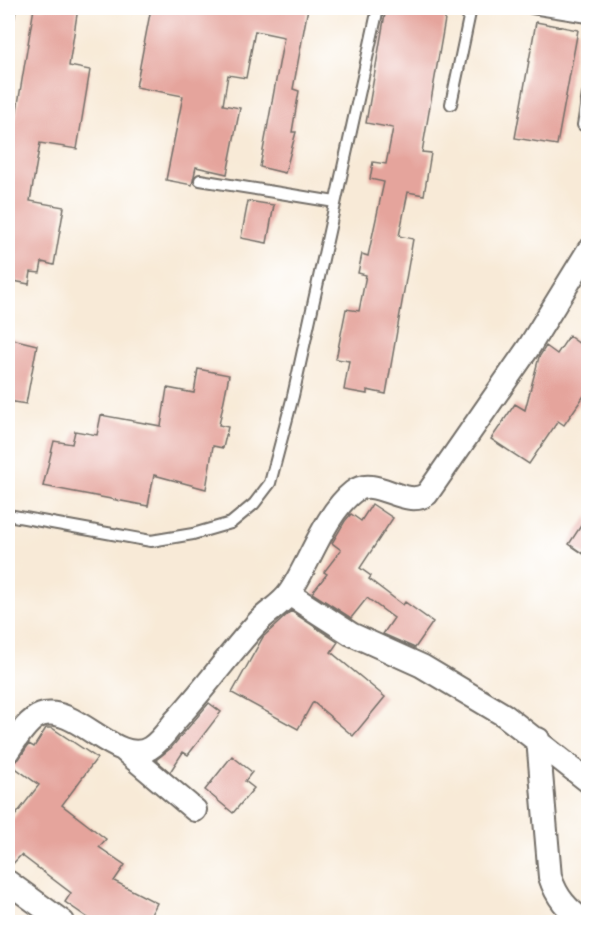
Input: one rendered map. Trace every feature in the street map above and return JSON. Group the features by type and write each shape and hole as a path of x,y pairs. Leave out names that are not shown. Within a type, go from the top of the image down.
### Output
{"street":[{"path":"125,751 144,751 155,743 261,620 289,594 325,530 351,493 367,486 410,498 419,498 427,494 519,363 588,251"},
{"path":"289,594 351,634 422,666 504,715 538,739 588,781"},
{"path":"8,752 31,722 42,715 55,714 91,730 125,751 195,810"},
{"path":"538,739 550,877 555,892 565,906 585,922"},
{"path":"565,762 588,762"},
{"path":"8,882 63,922"}],"lane":[{"path":"8,19 9,8"},
{"path":"8,515 151,541 193,534 231,523 254,504 270,483 293,396 378,8"},
{"path":"451,104 471,8"},
{"path":"532,8 588,17"},
{"path":"583,125 588,94"},
{"path":"200,180 335,202"}],"building":[{"path":"34,8 78,8 69,66 90,70 77,149 40,143 30,201 64,207 54,265 42,262 40,273 31,272 29,284 8,280 8,164"},
{"path":"151,8 308,8 293,89 299,91 292,132 296,132 285,173 260,167 284,37 255,31 246,78 228,75 223,105 240,108 227,174 196,167 192,185 166,180 183,96 136,87"},
{"path":"386,8 447,8 422,152 431,153 424,195 408,192 399,236 413,239 386,394 367,390 367,394 344,390 349,361 336,359 346,309 359,311 366,275 358,273 362,254 368,256 384,182 370,179 373,162 386,164 393,128 366,123"},
{"path":"536,22 578,30 557,145 515,138"},
{"path":"248,201 274,205 267,243 241,238"},
{"path":"569,336 588,350 588,390 564,425 558,421 529,464 491,439 515,404 525,410 539,357 546,346 557,354"},
{"path":"8,338 37,345 26,404 8,401"},
{"path":"198,369 229,375 219,425 228,427 223,448 213,446 206,489 154,475 148,506 43,486 54,441 72,444 75,431 97,435 101,415 161,426 167,388 194,393"},
{"path":"372,504 393,518 360,568 371,576 369,579 403,605 405,602 433,622 415,648 383,634 394,618 367,598 351,618 312,593 327,574 324,572 341,550 332,543 345,521 351,514 361,521"},
{"path":"588,515 588,557 569,544"},
{"path":"291,611 338,642 331,652 385,697 353,736 313,702 298,729 232,693 263,637"},
{"path":"209,703 221,712 188,755 183,752 170,772 156,760 171,748"},
{"path":"46,728 52,728 97,758 62,805 106,839 99,847 125,865 114,881 157,903 147,922 94,922 65,902 71,893 21,855 8,869 8,825 39,785 10,764 19,759 29,744 34,747"},
{"path":"232,756 252,772 245,781 254,788 233,813 205,790"}]}
